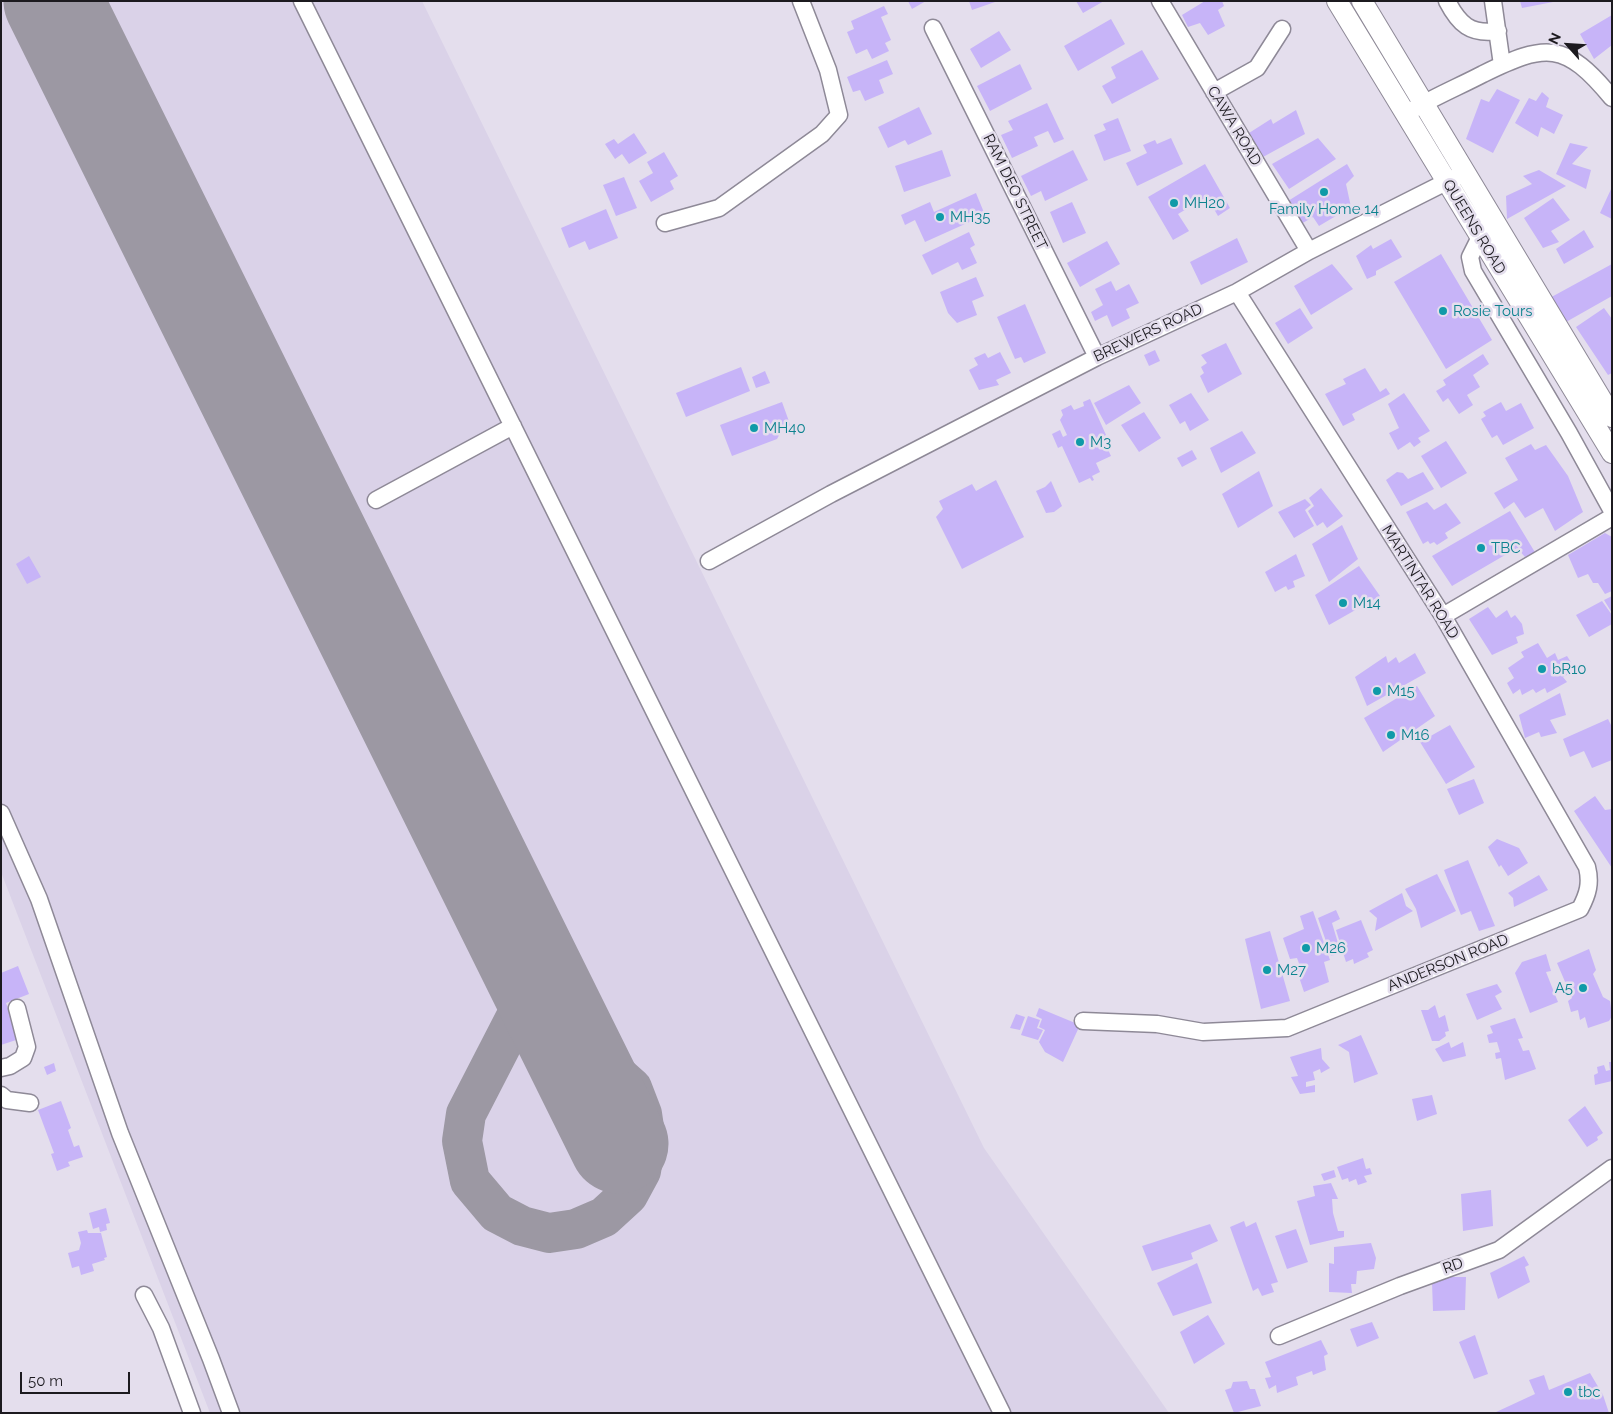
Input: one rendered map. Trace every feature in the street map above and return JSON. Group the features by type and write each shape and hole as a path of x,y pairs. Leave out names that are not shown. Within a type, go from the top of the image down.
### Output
{"main road":[{"name":"QUEENS ROAD","path":"1337,1 1612,453"},
{"name":"QUEENS ROAD","path":"1362,1 1612,417"}],"street":[{"path":"302,1 1002,1413"},
{"path":"665,223 719,208 822,134 839,114 828,70 801,1"},
{"name":"CAWA ROAD","path":"1160,1 1309,251"},
{"path":"1447,1 1457,20 1484,33 1498,31"},
{"path":"1493,1 1502,65"},
{"name":"RAM DEO STREET","path":"934,28 1097,357"},
{"path":"1214,92 1257,68 1282,29"},
{"path":"1406,114 1424,103 1518,57 1540,52 1567,57 1582,66 1612,98"},
{"name":"BREWERS ROAD","path":"709,561 831,494 1097,357 1237,292 1309,251 1464,173"},
{"path":"1480,237 1470,258 1473,271 1569,433 1612,511"},
{"name":"MARTINTAR ROAD","path":"1237,292 1443,616 1587,866 1590,880"},
{"path":"376,500 513,426"},
{"path":"1443,616 1612,517"},
{"path":"1,813 39,899 120,1133 231,1413"},
{"name":"ANDERSON ROAD","path":"1083,1021 1157,1024 1203,1032 1287,1028 1580,909 1587,896 1590,880"},
{"path":"1,1068 10,1066 23,1058 27,1047 16,1008"},
{"path":"1,1096 7,1100 30,1103"},
{"name":"RD","path":"1279,1336 1400,1286 1499,1250 1612,1168"},
{"path":"144,1295 161,1328 192,1413"}],"shaded area":[{"path":"1,1 422,1 984,1148 1169,1413 210,1413 1,872"}],"building":[{"path":"908,1 926,1 912,9"},
{"path":"969,1 995,1 995,2 972,10"},
{"path":"1076,1 1104,1 1083,13"},
{"path":"1205,1 1222,1 1224,6 1218,10 1225,26 1208,35 1200,23 1188,27 1182,15"},
{"path":"1520,1 1553,1 1553,2 1522,8"},
{"path":"884,6 888,14 881,17 891,40 885,43 889,51 872,59 867,49 856,54 847,32 854,29 851,21"},
{"path":"1612,15 1612,45 1594,59 1580,34"},
{"path":"1111,19 1125,44 1078,71 1064,46"},
{"path":"999,31 1011,50 981,68 970,49"},
{"path":"1142,50 1159,79 1112,104 1102,86 1116,78 1111,67"},
{"path":"887,60 893,74 879,80 884,93 865,101 860,90 853,92 847,77"},
{"path":"1020,64 1032,89 990,111 977,86"},
{"path":"1497,89 1520,100 1493,153 1466,139 1481,99 1489,102"},
{"path":"1542,92 1549,98 1546,107 1563,115 1554,134 1541,127 1538,137 1515,123 1529,98 1536,101"},
{"path":"1047,103 1064,139 1054,143 1048,131 1034,137 1038,146 1012,158 1001,135 1013,130 1008,121"},
{"path":"919,107 932,134 908,145 905,140 888,148 878,127"},
{"path":"1296,110 1305,134 1263,157 1249,133 1271,119 1273,124"},
{"path":"1118,118 1131,151 1104,161 1094,135 1106,130 1103,124"},
{"path":"634,133 647,153 629,164 622,154 615,159 605,144 614,139 618,144"},
{"path":"1171,138 1183,164 1137,186 1126,163 1147,153 1143,145 1155,140 1157,144"},
{"path":"1318,138 1336,159 1289,189 1272,164"},
{"path":"1570,143 1588,147 1572,164 1591,170 1586,189 1556,174"},
{"path":"942,150 951,176 904,192 895,166"},
{"path":"1073,150 1088,180 1045,201 1041,191 1031,196 1021,176"},
{"path":"664,152 678,176 670,181 674,189 651,202 639,181 653,173 647,162"},
{"name":"MH20","path":"1205,164 1230,208 1218,216 1207,197 1178,214 1189,231 1173,240 1148,197"},
{"name":"Family Home 14","path":"1347,164 1354,176 1346,184 1351,207 1319,226 1313,217 1301,224 1288,201"},
{"path":"1539,170 1566,186 1507,219 1506,196 1532,184 1523,176"},
{"path":"624,177 637,208 616,216 603,185"},
{"path":"1612,187 1612,219 1600,213"},
{"name":"MH35","path":"976,193 985,215 925,242 915,220 905,225 901,215 930,202 934,212"},
{"path":"1553,198 1570,220 1551,231 1559,242 1543,248 1524,218"},
{"path":"1072,202 1086,233 1063,243 1050,212"},
{"path":"606,209 618,238 589,250 585,241 569,248 561,228"},
{"path":"1584,230 1594,247 1564,264 1556,249"},
{"path":"969,232 975,245 970,248 977,263 962,270 958,262 932,275 922,255"},
{"path":"1237,238 1248,262 1201,285 1190,262"},
{"path":"1391,239 1402,257 1376,271 1376,275 1367,279 1356,256 1371,245 1373,249"},
{"path":"1107,241 1120,264 1080,287 1067,263"},
{"name":"Rosie Tours","path":"1441,254 1492,340 1446,369 1394,282"},
{"path":"1332,264 1353,289 1311,315 1294,286"},
{"path":"1612,264 1612,296 1566,322 1546,300"},
{"path":"976,277 984,296 972,301 977,315 957,323 948,313 940,292"},
{"path":"1111,281 1116,291 1129,284 1139,303 1126,309 1130,318 1112,327 1107,315 1095,321 1091,312 1103,305 1095,289"},
{"path":"1025,304 1046,353 1024,363 1021,357 1015,359 997,317"},
{"path":"1300,308 1313,328 1288,344 1275,323"},
{"path":"1604,308 1612,319 1612,373 1608,375 1576,327"},
{"path":"1226,343 1242,374 1208,393 1200,376 1204,373 1201,367 1207,363 1201,355"},
{"path":"1155,350 1160,361 1149,366 1144,355"},
{"path":"1000,352 1011,373 996,380 999,385 979,390 969,370 978,365 974,358 985,353 988,358"},
{"path":"1483,354 1489,364 1473,375 1480,387 1467,395 1473,405 1459,414 1448,398 1443,402 1436,391 1446,385 1443,380"},
{"path":"741,367 750,391 686,417 676,393"},
{"path":"1365,368 1380,392 1386,388 1390,394 1352,414 1355,420 1343,426 1325,394 1346,384 1343,379"},
{"path":"765,371 770,383 756,388 752,377"},
{"path":"1129,385 1141,403 1106,425 1094,403"},
{"path":"1191,393 1209,420 1190,431 1185,421 1180,424 1169,405"},
{"path":"1404,393 1430,431 1418,438 1421,442 1414,447 1410,442 1398,450 1389,433 1399,428 1388,404"},
{"name":"M3","path":"1090,399 1106,435 1102,437 1111,456 1096,463 1100,472 1092,476 1094,480 1092,481 1090,478 1079,483 1062,446 1058,448 1052,434 1060,430 1063,437 1067,435 1060,420 1063,415 1061,410 1071,405 1074,410 1084,406 1083,402"},
{"name":"MH40","path":"782,402 791,427 782,430 777,439 732,456 720,425"},
{"path":"1501,402 1506,411 1521,403 1534,428 1503,445 1497,435 1492,438 1481,419 1486,416 1483,412"},
{"path":"1144,412 1161,438 1139,452 1121,425"},
{"path":"1242,431 1256,453 1221,473 1210,448"},
{"path":"1446,441 1467,473 1441,488 1421,456"},
{"path":"1531,444 1535,450 1546,445 1568,476 1583,512 1555,531 1543,508 1525,518 1514,502 1504,509 1494,493 1518,480 1505,458"},
{"path":"1192,450 1197,459 1182,467 1177,458"},
{"path":"1259,471 1273,506 1238,528 1222,494"},
{"path":"1397,472 1403,473 1408,479 1423,472 1434,489 1401,506 1386,480"},
{"path":"996,480 1024,537 962,569 936,517 943,509 939,501 972,484 976,491"},
{"path":"1051,481 1062,506 1054,512 1046,513 1036,491 1045,487"},
{"path":"1321,488 1343,516 1327,528 1323,522 1317,526 1308,511 1314,506 1309,498"},
{"path":"1305,499 1311,505 1305,510 1314,526 1294,538 1278,512"},
{"path":"1427,502 1434,510 1446,503 1461,523 1445,533 1448,538 1437,545 1434,542 1430,544 1428,541 1423,544 1406,512"},
{"name":"TBC","path":"1510,511 1536,554 1525,557 1517,548 1452,586 1432,556"},
{"path":"1342,525 1358,559 1329,582 1312,544"},
{"path":"1605,533 1612,537 1612,591 1605,594 1598,583 1593,583 1588,574 1578,578 1568,555"},
{"path":"1296,554 1305,576 1293,581 1295,587 1288,590 1286,586 1275,592 1265,572"},
{"path":"29,556 41,577 27,584 16,564"},
{"name":"M14","path":"1359,566 1380,596 1329,625 1315,595"},
{"path":"1612,596 1612,613 1604,600"},
{"path":"1602,601 1612,615 1612,624 1589,637 1576,615"},
{"path":"1488,607 1496,618 1507,610 1511,618 1515,615 1522,624 1524,634 1516,637 1518,643 1492,655 1469,619"},
{"name":"bR10","path":"1538,643 1547,658 1555,653 1558,660 1567,656 1576,670 1563,677 1567,682 1547,693 1545,688 1536,693 1533,689 1522,695 1520,689 1513,694 1507,683 1514,678 1508,668 1524,657 1521,652"},
{"name":"M15","path":"1415,653 1426,673 1367,706 1355,677 1386,656 1388,663 1396,657 1399,663"},
{"name":"M16","path":"1417,686 1435,716 1383,752 1364,718"},
{"path":"1560,693 1566,715 1550,720 1557,733 1541,737 1539,732 1525,738 1519,715"},
{"path":"1608,719 1612,727 1612,760 1592,768 1584,751 1570,757 1563,739"},
{"path":"1450,725 1475,767 1446,784 1420,742"},
{"path":"1474,779 1484,803 1459,815 1447,789"},
{"path":"1595,796 1605,810 1612,809 1612,868 1574,811"},
{"path":"1497,839 1519,848 1528,863 1508,876 1501,865 1499,867 1488,847"},
{"path":"1468,860 1495,926 1479,931 1471,911 1461,915 1444,870"},
{"path":"1437,874 1456,911 1421,928 1416,909 1405,889"},
{"path":"1539,875 1548,890 1514,907 1513,898 1508,893"},
{"path":"1402,893 1406,906 1413,911 1375,931 1377,918 1369,911"},
{"path":"1336,910 1340,919 1332,923 1341,953 1331,956 1318,918"},
{"name":"M26","path":"1313,911 1330,960 1324,962 1329,982 1304,992 1297,971 1301,969 1297,958 1290,959 1283,938 1304,929 1300,916"},
{"path":"1361,920 1373,950 1367,953 1369,957 1354,964 1353,959 1346,962 1336,930"},
{"name":"M27","path":"1270,931 1290,1001 1261,1009 1245,939"},
{"name":"A5","path":"1589,949 1596,970 1593,974 1603,997 1610,1001 1612,1016 1609,1021 1588,1028 1585,1017 1580,1020 1578,1010 1571,1012 1568,1001 1572,998 1557,963"},
{"path":"1546,954 1551,971 1546,972 1558,1002 1530,1013 1515,973 1522,962"},
{"path":"18,966 29,994 6,1003 19,1039 1,1045 1,973"},
{"path":"1497,984 1502,992 1495,996 1502,1009 1477,1020 1466,994"},
{"path":"1435,1005 1439,1018 1445,1015 1449,1031 1445,1032 1446,1036 1439,1041 1432,1041 1421,1010 1428,1010"},
{"path":"1039,1008 1080,1025 1063,1062 1045,1052 1039,1042 1045,1030 1039,1027 1042,1019 1036,1016"},
{"path":"1016,1014 1025,1017 1020,1030 1010,1028"},
{"path":"1028,1016 1040,1020 1037,1028 1043,1030 1038,1040 1021,1035"},
{"path":"1515,1018 1523,1038 1518,1039 1523,1051 1529,1050 1536,1069 1505,1080 1501,1058 1496,1059 1495,1053 1500,1052 1497,1042 1489,1043 1487,1035 1493,1033 1490,1026"},
{"path":"1361,1035 1378,1074 1354,1083 1349,1052 1338,1045"},
{"path":"1449,1042 1451,1048 1463,1042 1466,1056 1443,1062 1435,1049"},
{"path":"1321,1048 1322,1059 1330,1068 1321,1073 1320,1069 1313,1072 1315,1080 1306,1082 1306,1087 1315,1085 1315,1092 1300,1094 1291,1077 1298,1076 1290,1057"},
{"path":"1609,1062 1612,1062 1612,1081 1595,1085 1594,1075 1598,1073 1597,1067 1604,1065 1606,1071 1610,1070"},
{"path":"54,1063 56,1071 47,1075 44,1067"},
{"path":"1432,1095 1437,1114 1417,1121 1412,1099"},
{"path":"61,1101 71,1128 68,1130 74,1147 79,1145 83,1157 68,1162 70,1166 57,1171 51,1154 54,1153 38,1110"},
{"path":"1585,1106 1603,1133 1597,1137 1598,1140 1587,1147 1568,1120"},
{"path":"1363,1158 1366,1169 1370,1168 1372,1174 1364,1176 1367,1182 1358,1185 1356,1179 1349,1182 1348,1178 1342,1180 1337,1167"},
{"path":"1334,1170 1336,1177 1324,1181 1321,1174"},
{"path":"1331,1183 1338,1199 1332,1199 1333,1213 1338,1231 1344,1231 1344,1237 1310,1245 1297,1201 1315,1196 1313,1186"},
{"path":"1491,1190 1493,1226 1463,1231 1461,1194"},
{"path":"106,1208 110,1223 106,1224 107,1230 100,1232 99,1227 93,1229 89,1213"},
{"path":"1244,1221 1246,1227 1256,1222 1278,1282 1271,1284 1274,1292 1262,1296 1258,1288 1253,1291 1230,1227"},
{"path":"1210,1224 1218,1241 1191,1253 1193,1259 1152,1271 1142,1246"},
{"path":"1296,1229 1308,1262 1287,1269 1275,1236"},
{"path":"87,1230 88,1233 101,1233 107,1257 104,1258 105,1260 92,1264 94,1271 81,1275 79,1266 72,1268 68,1253 79,1250 81,1243 78,1232"},
{"path":"1371,1243 1376,1258 1374,1269 1357,1271 1356,1284 1351,1284 1352,1293 1329,1292 1329,1263 1334,1264 1334,1247"},
{"path":"1524,1256 1529,1265 1525,1267 1530,1282 1498,1299 1490,1273"},
{"path":"1197,1263 1212,1303 1173,1316 1157,1283"},
{"path":"1443,1277 1466,1277 1465,1310 1433,1311 1432,1282"},
{"path":"1208,1315 1225,1344 1194,1364 1180,1332"},
{"path":"1372,1322 1379,1338 1357,1347 1350,1329"},
{"path":"1475,1335 1488,1374 1474,1379 1459,1342"},
{"path":"1321,1340 1328,1354 1324,1356 1326,1370 1313,1375 1312,1371 1296,1377 1298,1385 1277,1393 1276,1385 1269,1389 1265,1378 1271,1377 1265,1362"},
{"name":"tbc","path":"1590,1373 1603,1395 1609,1413 1494,1413 1535,1394 1529,1380 1544,1375 1549,1390"},
{"path":"1247,1381 1250,1389 1255,1389 1261,1406 1234,1413 1225,1390 1231,1388 1233,1382"}],"taxiway":[{"path":"520,945 522,983 517,1015 466,1114 462,1141 470,1181 497,1213 522,1226 549,1233 576,1229 604,1217 628,1195 641,1171 646,1141 642,1114 632,1088 614,1072 595,1060 574,1053"}],"runway":[{"path":"53,1 619,1144"}],"place":[{"name":"Family Home 14","path":"1324,192"},
{"name":"MH20","path":"1174,203"},
{"name":"MH35","path":"940,217"},
{"name":"Rosie Tours","path":"1443,311"},
{"name":"MH40","path":"754,428"},
{"name":"M3","path":"1080,442"},
{"name":"TBC","path":"1481,548"},
{"name":"M14","path":"1343,603"},
{"name":"bR10","path":"1542,669"},
{"name":"M15","path":"1377,691"},
{"name":"M16","path":"1391,735"},
{"name":"M26","path":"1306,948"},
{"name":"M27","path":"1267,970"},
{"name":"A5","path":"1583,988"},
{"name":"tbc","path":"1568,1392"}]}
